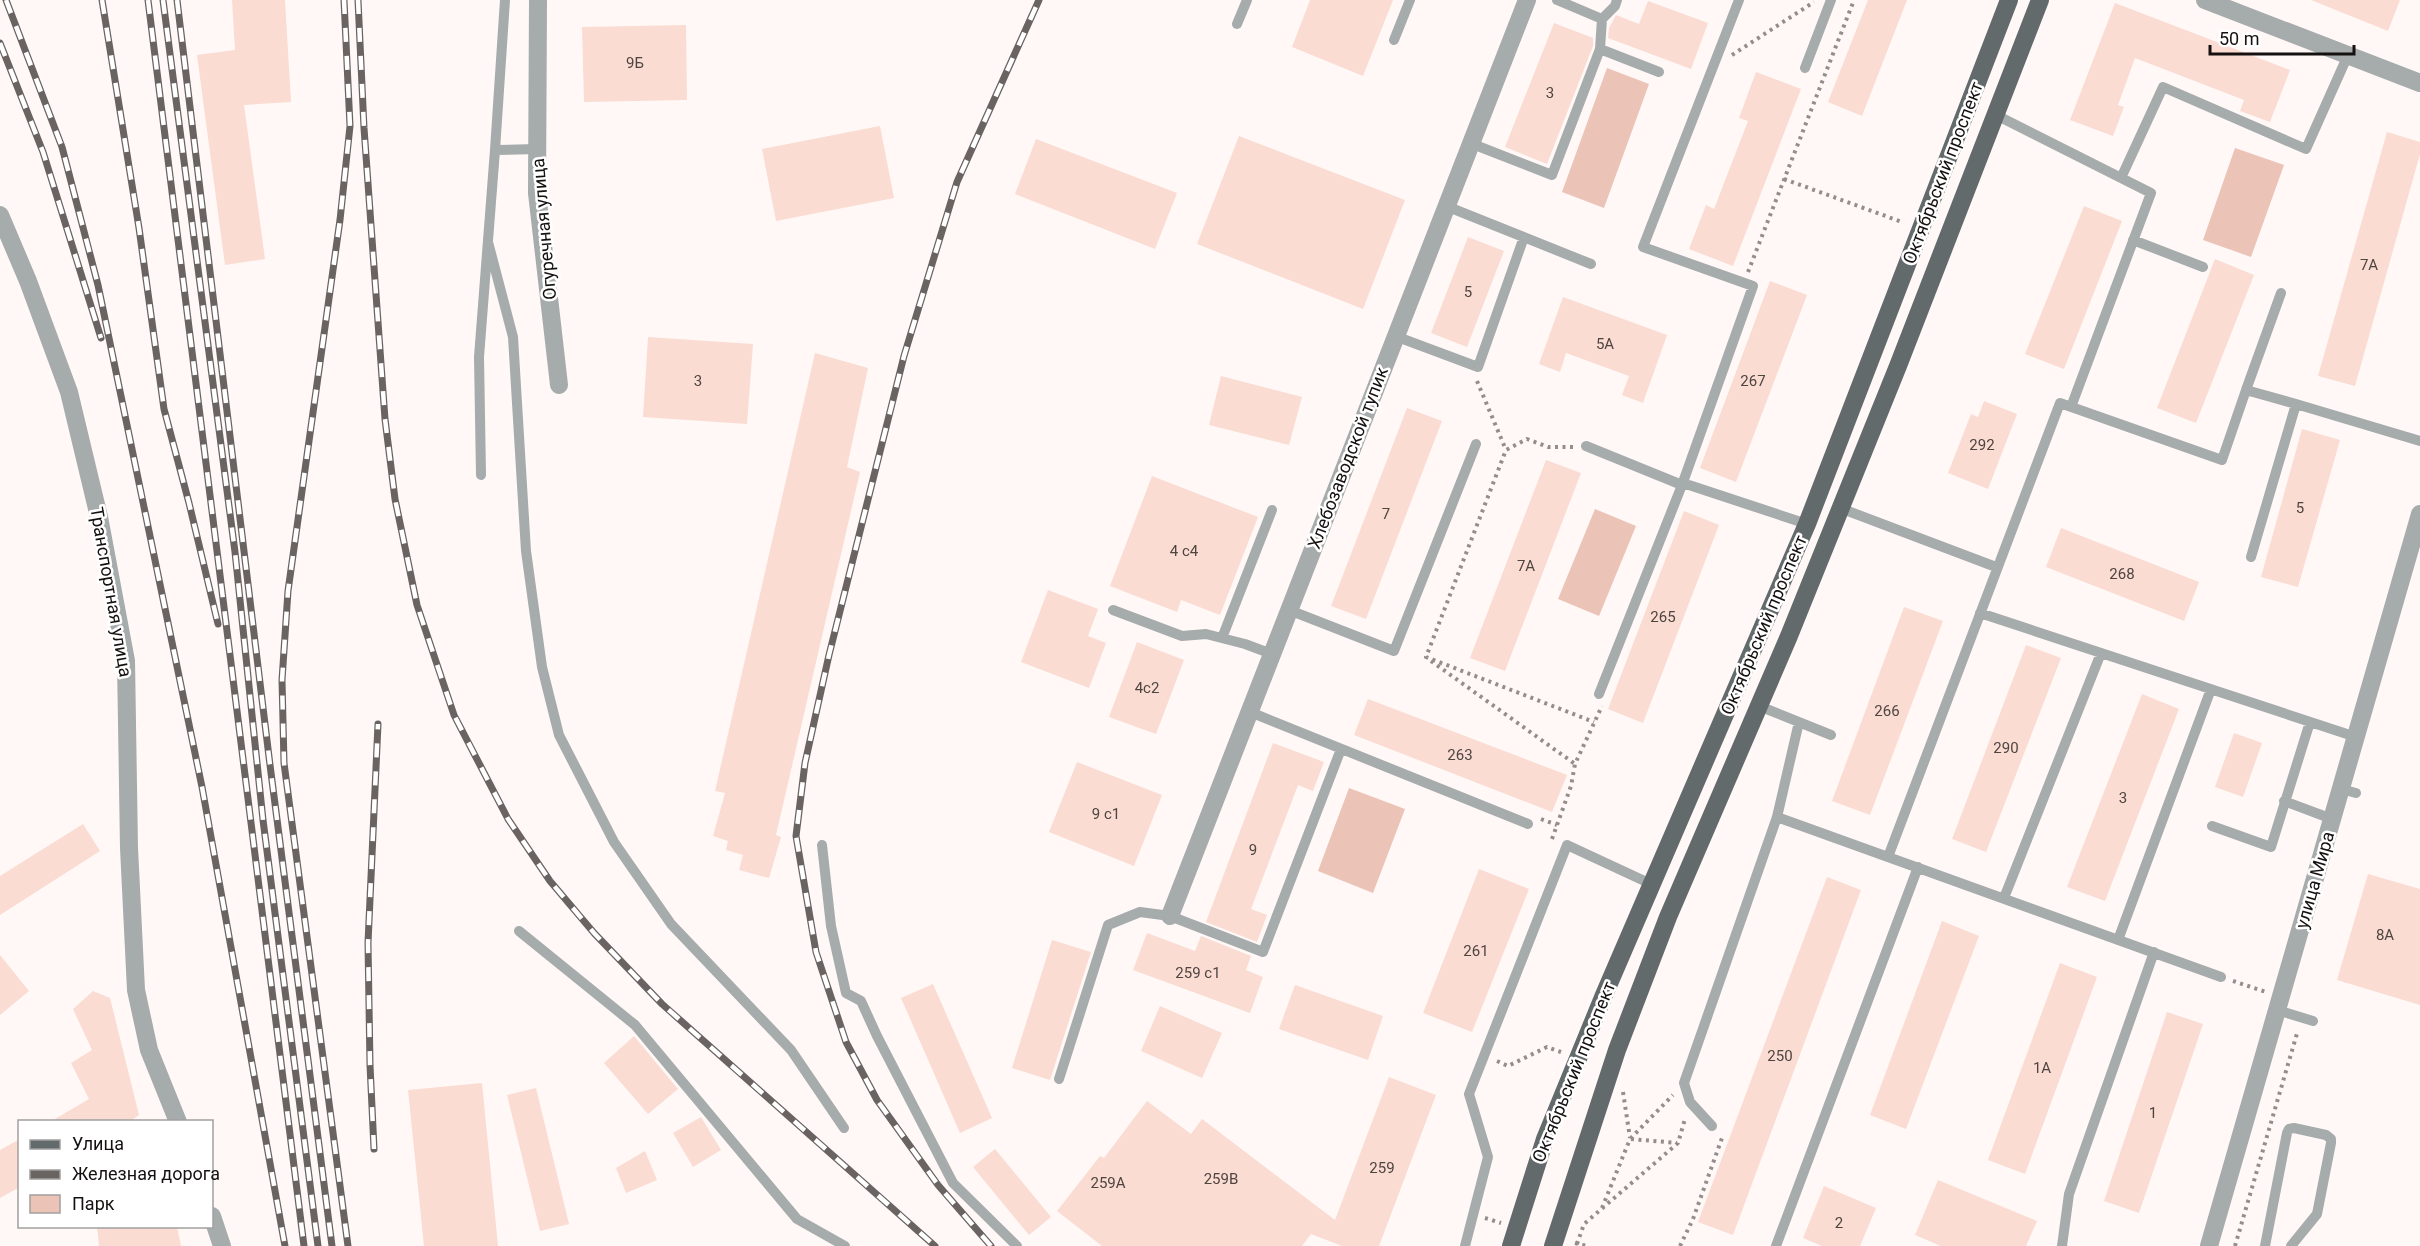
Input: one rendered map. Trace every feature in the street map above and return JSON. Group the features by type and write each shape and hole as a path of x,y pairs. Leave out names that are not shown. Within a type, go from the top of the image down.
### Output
{"main road":[{"name":"Октябрьский проспект","path":"1510,1246 1545,1139 1651,884 1807,524 2009,0"},
{"name":"Октябрьский проспект","path":"1553,1246 1617,1050 1668,917 1759,706 1840,508 2040,0"}],"street":[{"name":"Огуречная улица","path":"538,0 537,193 559,385"},
{"name":"Хлебозаводской тупик","path":"1170,916 1527,0"},
{"path":"2205,0 2420,83"},
{"name":"Транспортная улица","path":"0,215 28,281 69,392 99,517 126,661 129,848 136,990 149,1050 177,1120"},
{"name":"улица Мира","path":"2209,1246 2332,819 2348,791 2356,737 2420,514"},
{"path":"213,1219 222,1246"}],"lane":[{"path":"481,475 479,357 505,0"},
{"path":"1237,24 1247,0"},
{"path":"1394,40 1410,0"},
{"path":"1557,0 1602,19"},
{"path":"1470,143 1552,175 1600,49 1602,19 1615,6 1617,0"},
{"path":"1599,694 1682,484 1753,286 1643,247 1738,0"},
{"path":"1805,68 1831,0"},
{"path":"1600,49 1659,72"},
{"path":"2121,178 2163,87 2306,149 2348,55"},
{"path":"1996,115 2151,193 2071,407"},
{"path":"495,150 537,149"},
{"path":"1446,206 1591,264"},
{"path":"1395,336 1478,367 1524,237"},
{"path":"2133,240 2203,267"},
{"path":"488,242 513,337 526,551 542,667 559,735 614,842 671,924 791,1050 844,1128"},
{"path":"1888,857 2060,403 2222,460 2281,293"},
{"path":"2246,390 2420,441"},
{"path":"2252,557 2296,404"},
{"path":"1289,610 1394,651 1476,444"},
{"path":"1586,447 1682,484 1807,524"},
{"path":"1840,508 1996,567"},
{"path":"1222,638 1272,510"},
{"path":"1113,610 1182,636 1206,634 1272,654"},
{"path":"1980,613 2356,737"},
{"path":"2004,898 2101,653"},
{"path":"2118,940 2211,689"},
{"path":"1759,706 1831,735"},
{"path":"1250,712 1528,824"},
{"path":"1712,1126 1690,1102 1684,1083 1777,817 1799,722"},
{"path":"2212,826 2271,847 2271,829 2284,801 2310,722"},
{"path":"1059,1079 1108,925 1140,912 1170,916 1263,952 1341,749"},
{"path":"2284,801 2332,819"},
{"path":"1777,817 2221,977"},
{"path":"822,845 831,926 846,993 861,1001 953,1183 1017,1246"},
{"path":"1465,1246 1488,1157 1469,1094 1567,845 1651,884"},
{"path":"1776,1246 1918,867"},
{"path":"519,931 635,1024 797,1219 845,1246"},
{"path":"2062,1246 2069,1194 2154,952"},
{"path":"2277,1010 2313,1021"},
{"path":"2265,1246 2287,1133 2289,1129 2294,1128 2326,1135 2331,1139 2331,1143 2317,1214 2291,1246"}],"path":[{"path":"1728,58 1817,0"},
{"path":"1746,275 1854,0"},
{"path":"1784,179 1902,222"},
{"path":"1470,364 1506,450"},
{"path":"1426,657 1506,450 1527,439 1548,447 1586,447"},
{"path":"1426,657 1594,722"},
{"path":"1426,657 1575,764"},
{"path":"1508,1066 1547,1047 1561,1052"},
{"path":"1602,1209 1630,1138 1684,1083"},
{"path":"1623,1091 1630,1138"},
{"path":"1587,1246 1577,1244 1584,1224 1678,1143 1690,1102"},
{"path":"1680,1246 1693,1219 1722,1136 1712,1126"},
{"path":"1630,1138 1678,1143"}],"green space":[{"path":"1607,68 1649,84 1604,208 1562,192"},
{"path":"2235,148 2284,165 2251,257 2203,240"},
{"path":"1595,509 1636,526 1599,616 1558,599"},
{"path":"1349,788 1405,809 1373,893 1318,871"}],"building":[{"path":"232,0 285,0 291,102 244,105 265,259 225,265 197,55 235,50"},
{"path":"1310,0 1393,0 1363,76 1292,47"},
{"path":"1868,0 1907,0 1862,116 1828,102"},
{"path":"2311,0 2400,0 2388,31"},
{"path":"1648,1 1708,23 1691,69 1608,38 1609,28 1616,15 1639,24"},
{"path":"2115,3 2290,70 2270,122 2240,111 2244,100 2135,58 2118,105 2124,107 2113,136 2070,120"},
{"path":"1554,23 1593,38 1593,46 1547,164 1505,147"},
{"path":"686,25 687,100 584,102 582,27"},
{"path":"1756,72 1801,89 1733,266 1689,249 1706,205 1714,209 1748,121 1739,118"},
{"path":"880,126 894,198 776,221 762,149"},
{"path":"2387,132 2420,142 2420,154 2355,386 2318,376"},
{"path":"1239,136 1405,200 1363,309 1197,244"},
{"path":"1036,139 1177,193 1155,249 1015,194"},
{"path":"2084,206 2122,221 2064,369 2025,354"},
{"path":"1468,237 1504,251 1467,347 1431,333"},
{"path":"2215,259 2254,275 2196,423 2157,408"},
{"path":"1770,281 1807,295 1736,482 1700,468"},
{"path":"1563,297 1667,335 1643,403 1622,395 1629,376 1566,353 1560,372 1539,364"},
{"path":"648,337 753,344 747,424 643,417"},
{"path":"815,353 868,368 847,467 860,472 776,835 781,837 769,878 739,870 743,855 726,850 728,841 713,836 725,793 715,791"},
{"path":"1221,376 1302,397 1289,445 1209,425"},
{"path":"1984,401 2017,414 1988,489 1948,473 1971,414 1978,417"},
{"path":"1407,408 1442,421 1366,619 1331,606"},
{"path":"2302,429 2340,440 2298,587 2261,577"},
{"path":"1546,460 1581,473 1505,671 1470,658"},
{"path":"1152,476 1258,517 1220,615 1181,600 1177,612 1110,586"},
{"path":"1684,511 1719,525 1643,723 1608,709"},
{"path":"2061,528 2199,582 2184,621 2046,567"},
{"path":"1048,590 1098,609 1088,636 1106,643 1089,688 1021,662"},
{"path":"1904,607 1943,621 1870,815 1832,801"},
{"path":"1137,642 1184,660 1156,734 1109,717"},
{"path":"2026,645 2061,658 1986,852 1952,839"},
{"path":"2142,694 2179,709 2105,901 2067,887"},
{"path":"1368,699 1567,775 1552,812 1354,735"},
{"path":"2234,733 2262,743 2243,797 2215,787"},
{"path":"1273,743 1324,762 1313,791 1298,785 1251,909 1267,915 1257,942 1206,922"},
{"path":"1077,762 1162,795 1134,866 1049,832"},
{"path":"83,824 100,851 0,915 0,876"},
{"path":"1479,869 1529,889 1472,1032 1423,1013"},
{"path":"2368,874 2420,889 2420,1005 2337,980"},
{"path":"1827,877 1861,890 1733,1235 1698,1222"},
{"path":"1942,921 1979,936 1906,1129 1870,1115"},
{"path":"1147,933 1195,951 1201,936 1251,956 1246,970 1263,977 1250,1013 1133,970"},
{"path":"1052,940 1091,952 1050,1080 1012,1068"},
{"path":"0,955 29,991 0,1015"},
{"path":"2060,963 2097,977 2025,1174 1988,1160"},
{"path":"933,984 992,1118 960,1133 901,998"},
{"path":"1295,985 1383,1016 1368,1060 1279,1029"},
{"path":"93,991 110,998 139,1115 132,1120 53,1120 89,1099 71,1063 92,1050 73,1009"},
{"path":"1160,1006 1222,1033 1202,1078 1141,1051"},
{"path":"2167,1012 2203,1024 2139,1213 2104,1201"},
{"path":"634,1036 678,1089 648,1114 604,1063"},
{"path":"1389,1077 1436,1095 1379,1246 1342,1246 1311,1234 1302,1246 1102,1246 1057,1211 1100,1156 1104,1158 1147,1101 1191,1134 1202,1119 1335,1220"},
{"path":"482,1083 498,1246 424,1246 408,1090"},
{"path":"536,1088 569,1224 540,1231 507,1095"},
{"path":"701,1117 721,1150 693,1167 673,1133"},
{"path":"18,1140 18,1188 0,1198 0,1150"},
{"path":"995,1149 1051,1217 1029,1235 973,1167"},
{"path":"645,1151 657,1180 626,1193 616,1168"},
{"path":"1938,1180 2037,1221 2026,1246 1941,1246 1915,1235"},
{"path":"1824,1186 1876,1208 1860,1246 1822,1246 1803,1238"},
{"path":"97,1228 177,1228 181,1246 99,1246"}],"railway":[{"path":"6,0 62,147 98,285 202,787 285,1246"},
{"path":"102,0 139,228 164,409 218,624"},
{"path":"148,0 304,1246"},
{"path":"163,0 235,552 263,820 318,1246"},
{"path":"177,0 270,765 332,1246"},
{"path":"344,0 350,126 340,220 288,591 282,680 284,763 348,1246"},
{"path":"358,0 364,128 385,419 395,499 417,605 454,715 508,819 550,881 594,933 662,1004 935,1246"},
{"path":"991,1246 938,1185 877,1100 846,1042 816,952 796,836 805,763 829,655 904,356 957,182 1039,0"},
{"path":"0,43 43,152 101,338"},
{"path":"374,1149 368,943 378,724"}]}
